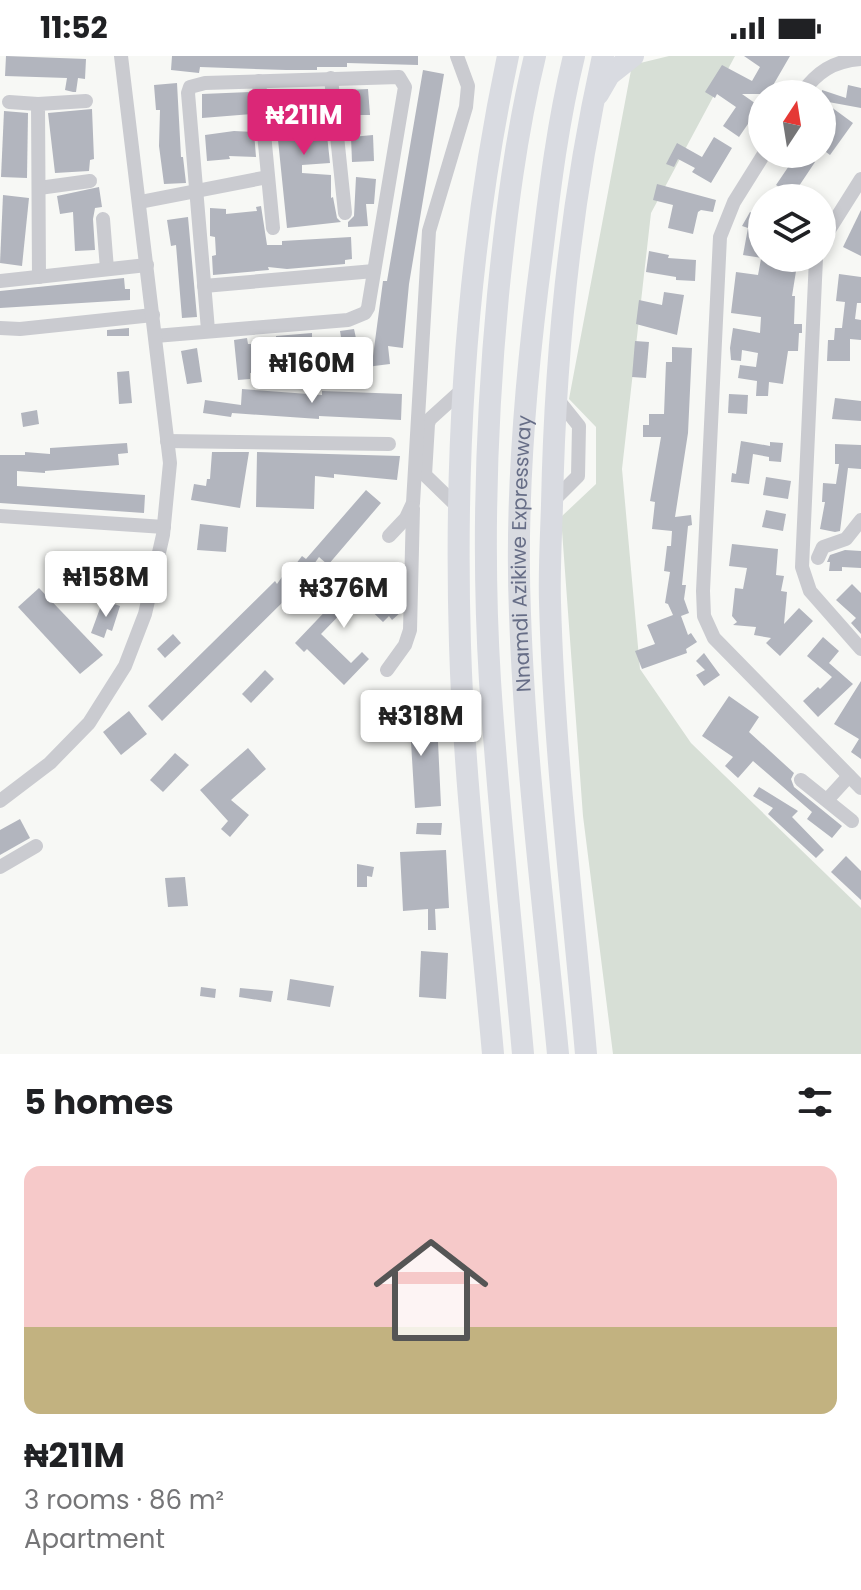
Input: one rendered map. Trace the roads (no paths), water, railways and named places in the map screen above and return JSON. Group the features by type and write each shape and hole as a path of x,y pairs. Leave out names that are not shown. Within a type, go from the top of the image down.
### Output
{"highway":[{"path":"497,56 503,81"},
{"path":"493,1054 465,741 459,508 462,390 480,212 508,56"},
{"name":"Nnamdi Azikiwe Expressway","path":"523,1054 490,679 486,550 487,430 505,226 535,56"},
{"name":"Nnamdi Azikiwe Expressway","path":"558,1054 520,613 525,392 555,152 574,56"},
{"name":"Nnamdi Azikiwe Expressway","path":"586,1054 558,737 550,601 555,396 573,219 603,56"},
{"path":"592,106 609,75 633,56"},
{"path":"520,613 553,434"},
{"path":"459,589 490,679"}],"street":[{"path":"0,801 50,763 89,723 125,666 145,614 164,527 170,463 121,56"},
{"path":"387,670 405,645 410,630 413,503 429,231 466,107 468,86 457,56"},
{"path":"811,80 844,60 861,59"},
{"path":"155,336 359,317 368,308 405,87 399,77 205,83 190,87 188,93 208,330"},
{"path":"331,78 345,213"},
{"path":"259,81 273,228"},
{"path":"9,102 86,101"},
{"path":"38,104 39,277"},
{"path":"755,168 734,202 720,237 703,575 704,616 714,638 861,788"},
{"path":"140,202 268,177"},
{"path":"836,219 861,179"},
{"path":"39,188 90,181"},
{"path":"103,219 107,269"},
{"path":"0,281 147,265"},
{"path":"204,286 374,271"},
{"path":"815,272 802,567 810,591 861,649"},
{"path":"0,328 20,329 153,315"},
{"path":"459,508 425,475 428,424 462,390"},
{"path":"552,502 578,476 579,451 578,423 555,396"},
{"path":"167,441 389,444"},
{"path":"389,536 406,518 413,503"},
{"path":"0,516 164,527"},
{"path":"818,558 823,547 846,539 861,520"},
{"path":"827,800 849,776"},
{"path":"801,780 852,821"},
{"path":"0,867 36,846"}]}
